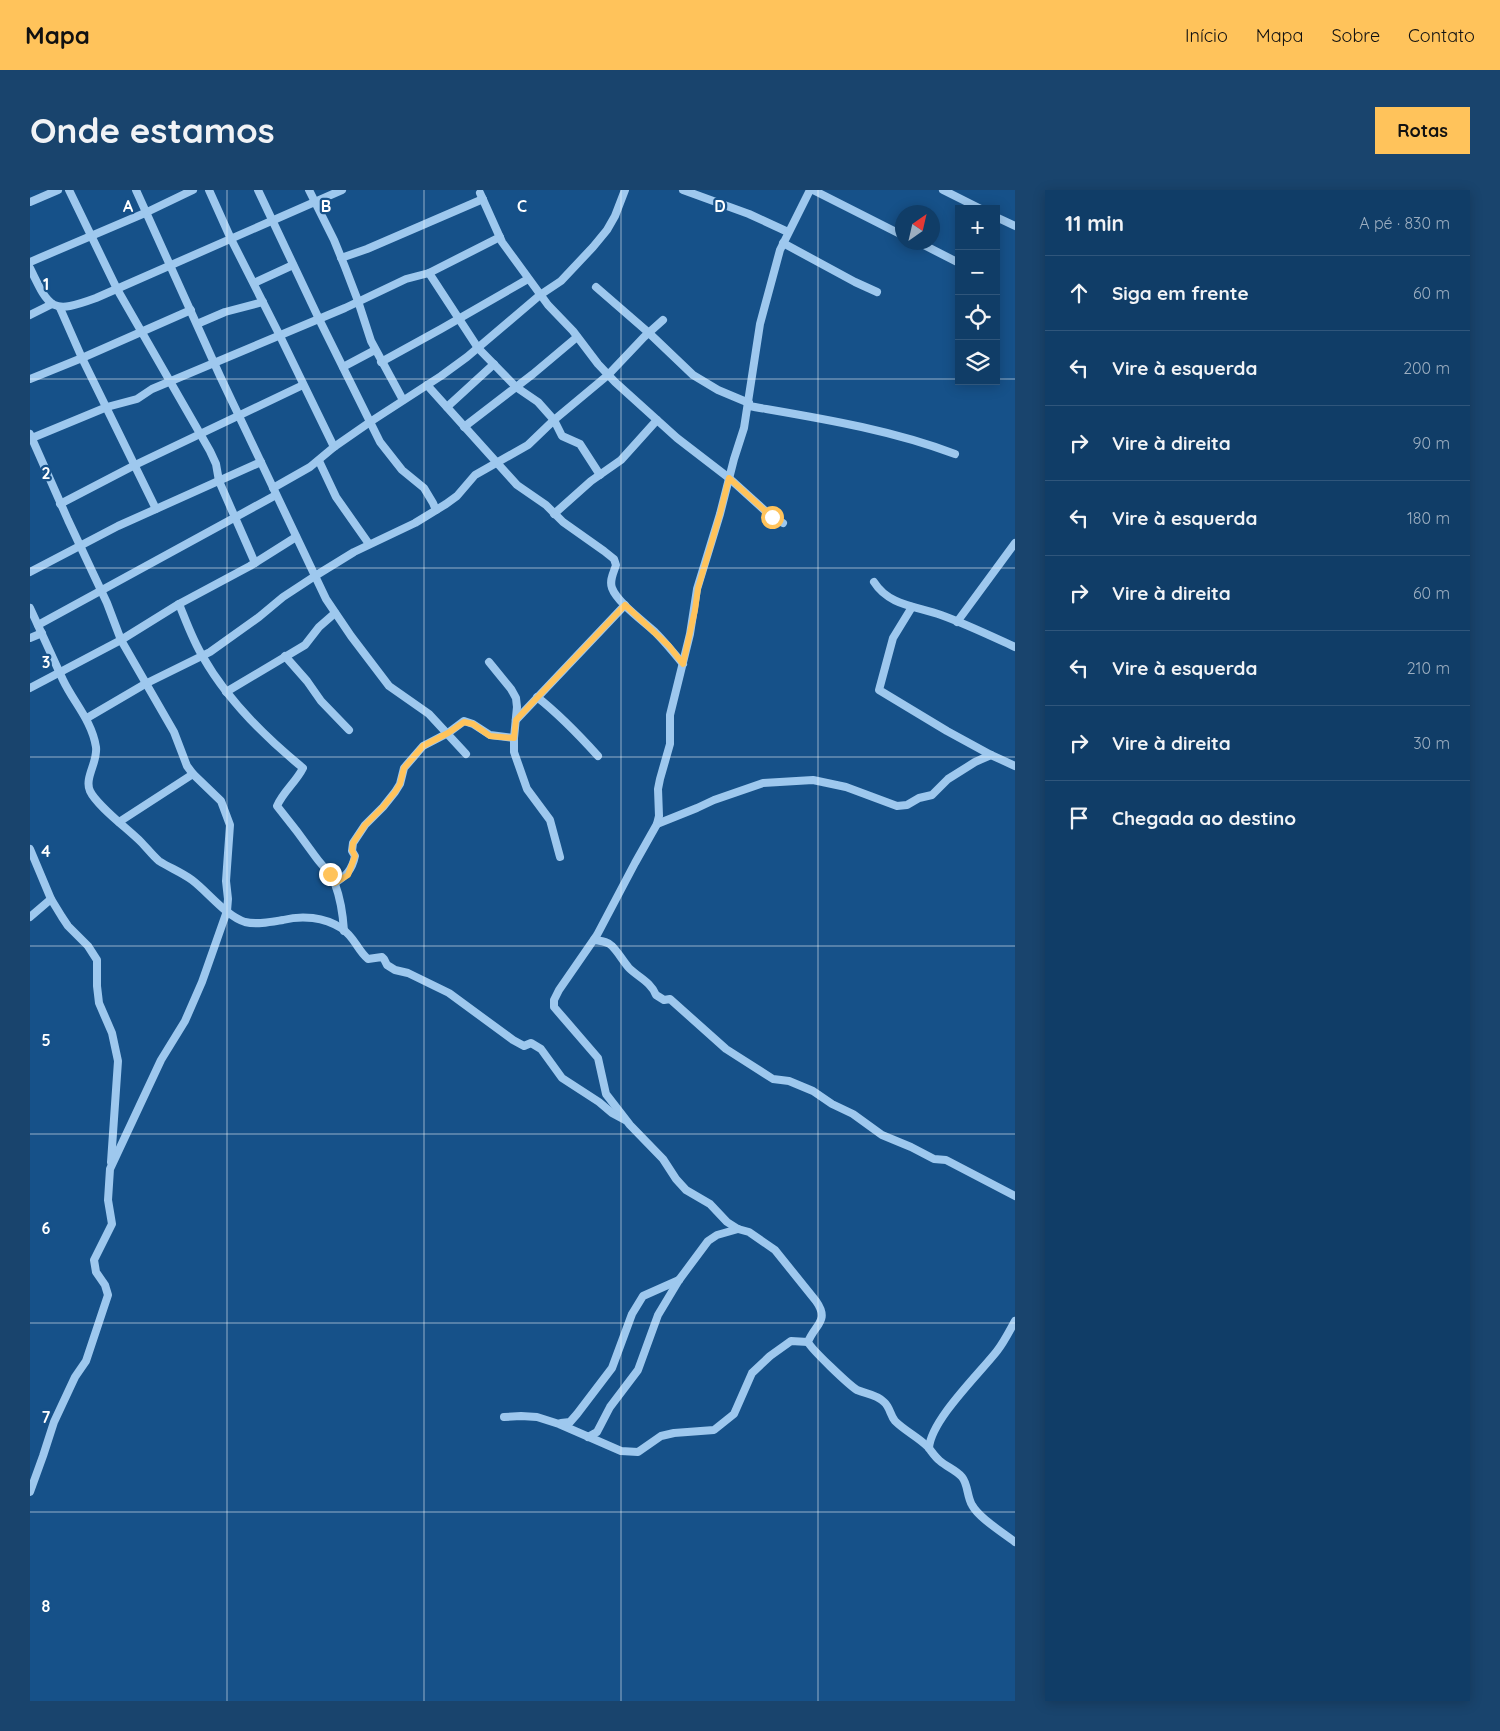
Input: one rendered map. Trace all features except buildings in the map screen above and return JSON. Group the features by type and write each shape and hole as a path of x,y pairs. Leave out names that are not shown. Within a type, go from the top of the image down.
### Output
{"street":[{"path":"30,202 58,190"},
{"path":"69,190 140,332 216,464 219,481 255,563"},
{"path":"136,190 239,416 315,576 335,613 389,686 430,714 466,754"},
{"path":"30,262 193,190"},
{"path":"208,190 334,447"},
{"path":"258,190 380,442 402,470 424,488 436,510"},
{"path":"309,190 341,258 375,350 403,400"},
{"path":"30,268 44,296 52,304 60,308 77,305 342,190"},
{"path":"38,625 102,592 234,518 275,492 319,461 334,447 427,385 478,348 540,295 561,280 593,248 615,216 625,190"},
{"path":"684,190 749,214 788,232"},
{"path":"895,232 812,190 783,243 775,264 760,324 744,428 698,588 695,610 670,715 670,744 658,789 659,816 657,824 594,940 559,990 554,1000 554,1007 598,1058 606,1094 626,1121 663,1159 676,1179 686,1190 710,1204 727,1222 738,1229 749,1232 776,1250 822,1309 821,1320 808,1342 810,1348 822,1357 839,1376 856,1389 876,1396 885,1402 895,1421 928,1448 940,1462 963,1478 972,1506 1015,1542"},
{"path":"943,190 973,205"},
{"path":"341,258 367,249 482,193 500,237 528,278 540,295 608,375 657,420 729,478 772,517 783,522"},
{"path":"1000,219 1015,226"},
{"path":"110,1169 154,1073 185,1021 202,982 227,911 226,881 230,825 221,801 187,766 174,732 121,640 102,592 60,504 31,436 107,407 137,399 152,389 280,336 406,279 429,273 500,237"},
{"path":"783,243 877,292"},
{"path":"934,250 955,261"},
{"path":"254,283 293,265"},
{"path":"429,273 478,348 516,387 538,402 554,420 562,436 580,444 600,475"},
{"path":"381,362 528,278"},
{"path":"596,287 649,333 693,375 718,390 749,404 901,436 955,454"},
{"path":"197,324 225,312 263,302"},
{"path":"30,315 52,304"},
{"path":"60,308 82,358 156,509"},
{"path":"30,378 82,358 191,310"},
{"path":"87,718 145,684 202,656 238,633 283,597 315,576 369,544 415,523 457,496 476,475 528,445 554,420 608,375 662,320"},
{"path":"464,427 577,337"},
{"path":"343,368 375,350"},
{"path":"447,407 494,364"},
{"path":"60,504 135,465 303,385"},
{"path":"427,385 517,485 546,505 563,522 614,559 616,565 611,579 612,588 625,605 669,646 683,664"},
{"path":"554,514 621,460 657,420"},
{"path":"30,460 39,455"},
{"path":"319,461 336,497 369,544"},
{"path":"30,572 156,509 261,462"},
{"path":"30,688 121,640 179,604 255,563 296,537"},
{"path":"957,622 1015,542"},
{"path":"874,582 879,591 888,598 912,607 940,614 1015,648"},
{"path":"179,604 202,656 226,692 275,745 303,768 298,779 280,799 277,806 299,832 335,883 342,910 344,931"},
{"path":"516,720 625,605"},
{"path":"912,607 893,638 879,690 991,756 1015,766"},
{"path":"30,608 60,673 87,718 96,748 96,760 88,783 90,791 154,856 169,866 178,869 227,911 245,922 260,923 312,917 340,927 350,935 368,959 382,957 387,965 395,970 408,973 449,993 513,1040 524,1046 531,1043 541,1049 562,1078 626,1121"},
{"path":"226,692 306,645 319,627 335,613"},
{"path":"30,638 42,633"},
{"path":"285,656 307,681 321,701 349,730"},
{"path":"489,662 516,698 514,752 522,778 536,802 550,820 560,857"},
{"path":"537,698 566,722 598,756"},
{"path":"335,883 348,875 355,856 352,850 353,843 365,825 395,792 400,784 404,768 423,746 448,733 458,724 468,722 490,736 514,738"},
{"path":"657,824 714,800 763,783 813,780 846,786 898,806 907,805 919,798 932,795 948,779 975,762 991,756"},
{"path":"119,822 193,774"},
{"path":"30,849 51,899 68,926 88,946 97,960 99,1003 112,1033 118,1061 108,1200 112,1224 94,1260 96,1272 105,1285 108,1294 86,1361 75,1377 54,1422 44,1456 30,1492"},
{"path":"30,917 51,899"},
{"path":"594,940 604,941 612,946 618,956 631,970 654,988 656,995 664,1000 670,999 726,1049 774,1080 788,1081 813,1091 832,1104 853,1114 882,1135 934,1159 946,1160 1015,1196"},
{"path":"588,1437 597,1432 610,1407 638,1370 658,1315 679,1280 708,1241 717,1235 738,1229"},
{"path":"559,1424 570,1422 578,1414 612,1368 632,1314 643,1296 679,1280"},
{"path":"928,1448 933,1430 971,1380 996,1352 1015,1321"},
{"path":"504,1417 537,1417 559,1424 621,1452 638,1452 660,1436 714,1430 734,1414 752,1373 770,1356 791,1341 808,1342"}],"route":[{"path":"330,874 335,883 348,875 355,856 352,850 353,843 365,825 395,792 400,784 404,768 423,746 464,722 473,724 490,736 514,738 516,720 625,605 669,646 683,664 698,588 729,478 772,517"}]}
